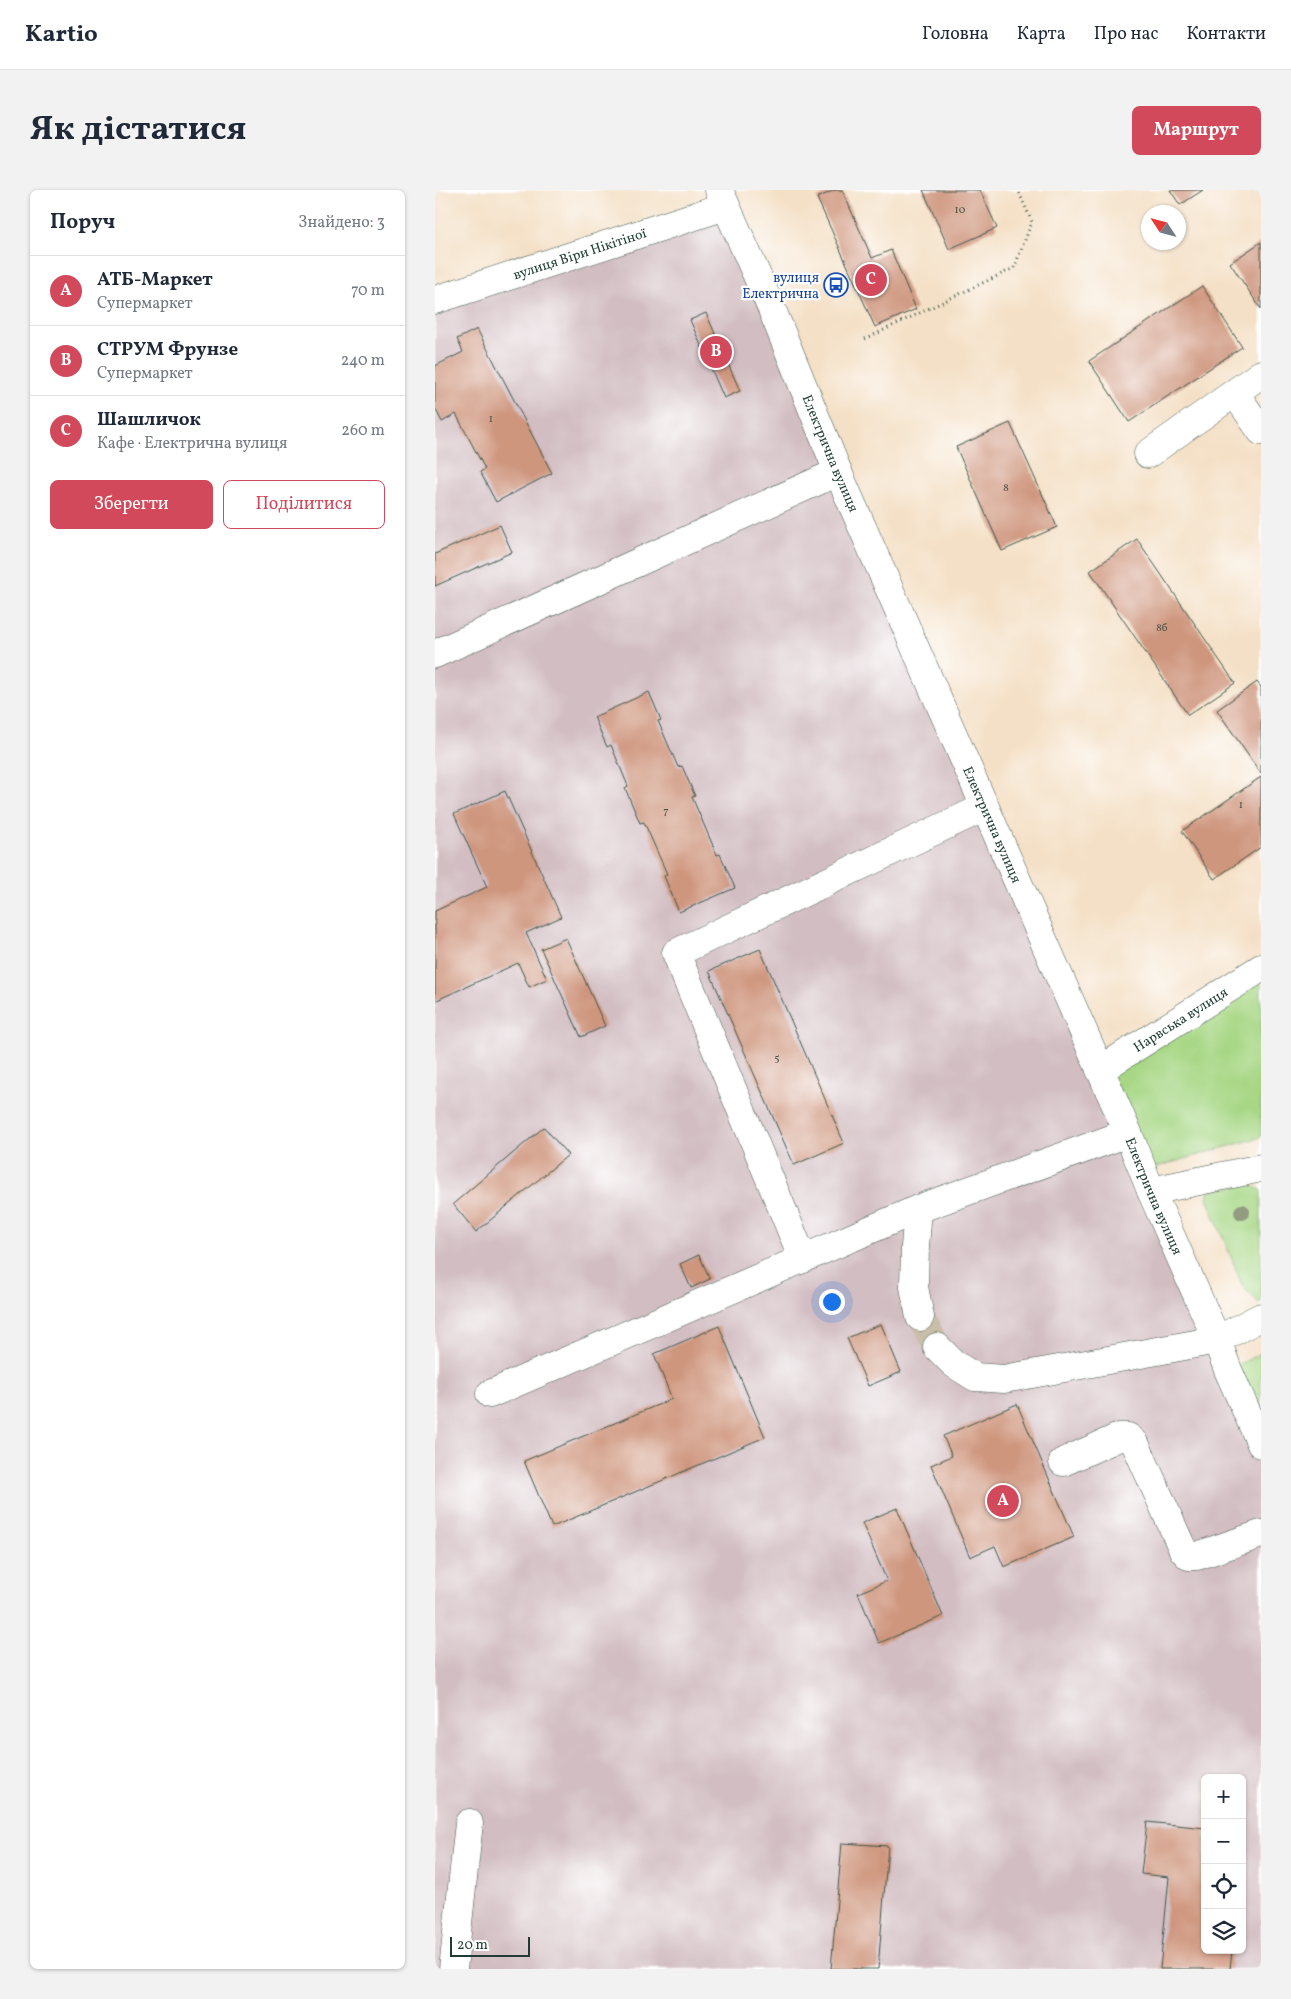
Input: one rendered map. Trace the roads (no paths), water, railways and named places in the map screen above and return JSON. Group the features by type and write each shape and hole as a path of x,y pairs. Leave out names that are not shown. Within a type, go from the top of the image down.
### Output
{"main road":[{"name":"вулиця Віри Нікітіної","path":"435,300 722,198"},
{"name":"Електрична вулиця","path":"722,198 771,307 838,472 1128,1133 1151,1191 1261,1444"},
{"path":"1148,454 1261,374"},
{"path":"1235,393 1261,431"},
{"path":"435,654 838,472"},
{"path":"803,1259 675,953 985,807"},
{"name":"Нарвська вулиця","path":"1100,1070 1261,968"},
{"path":"490,1394 918,1209 1128,1133"},
{"path":"1151,1191 1261,1168"},
{"path":"918,1209 914,1287 920,1317"},
{"path":"937,1347 954,1364 975,1377 1004,1379 1217,1340 1261,1317"},
{"path":"1063,1462 1119,1437 1128,1437 1135,1443 1183,1550 1189,1556 1197,1556 1261,1534"},
{"path":"453,1969 469,1823"}],"tunnel":[{"path":"920,1317 937,1347"}],"place":[{"name":"Шашличок","path":"871,280"},
{"name":"вулиця Електрична","path":"836,285"},
{"name":"СТРУМ Фрунзе","path":"716,352"},
{"name":"АТБ-Маркет","path":"1003,1501"}]}
